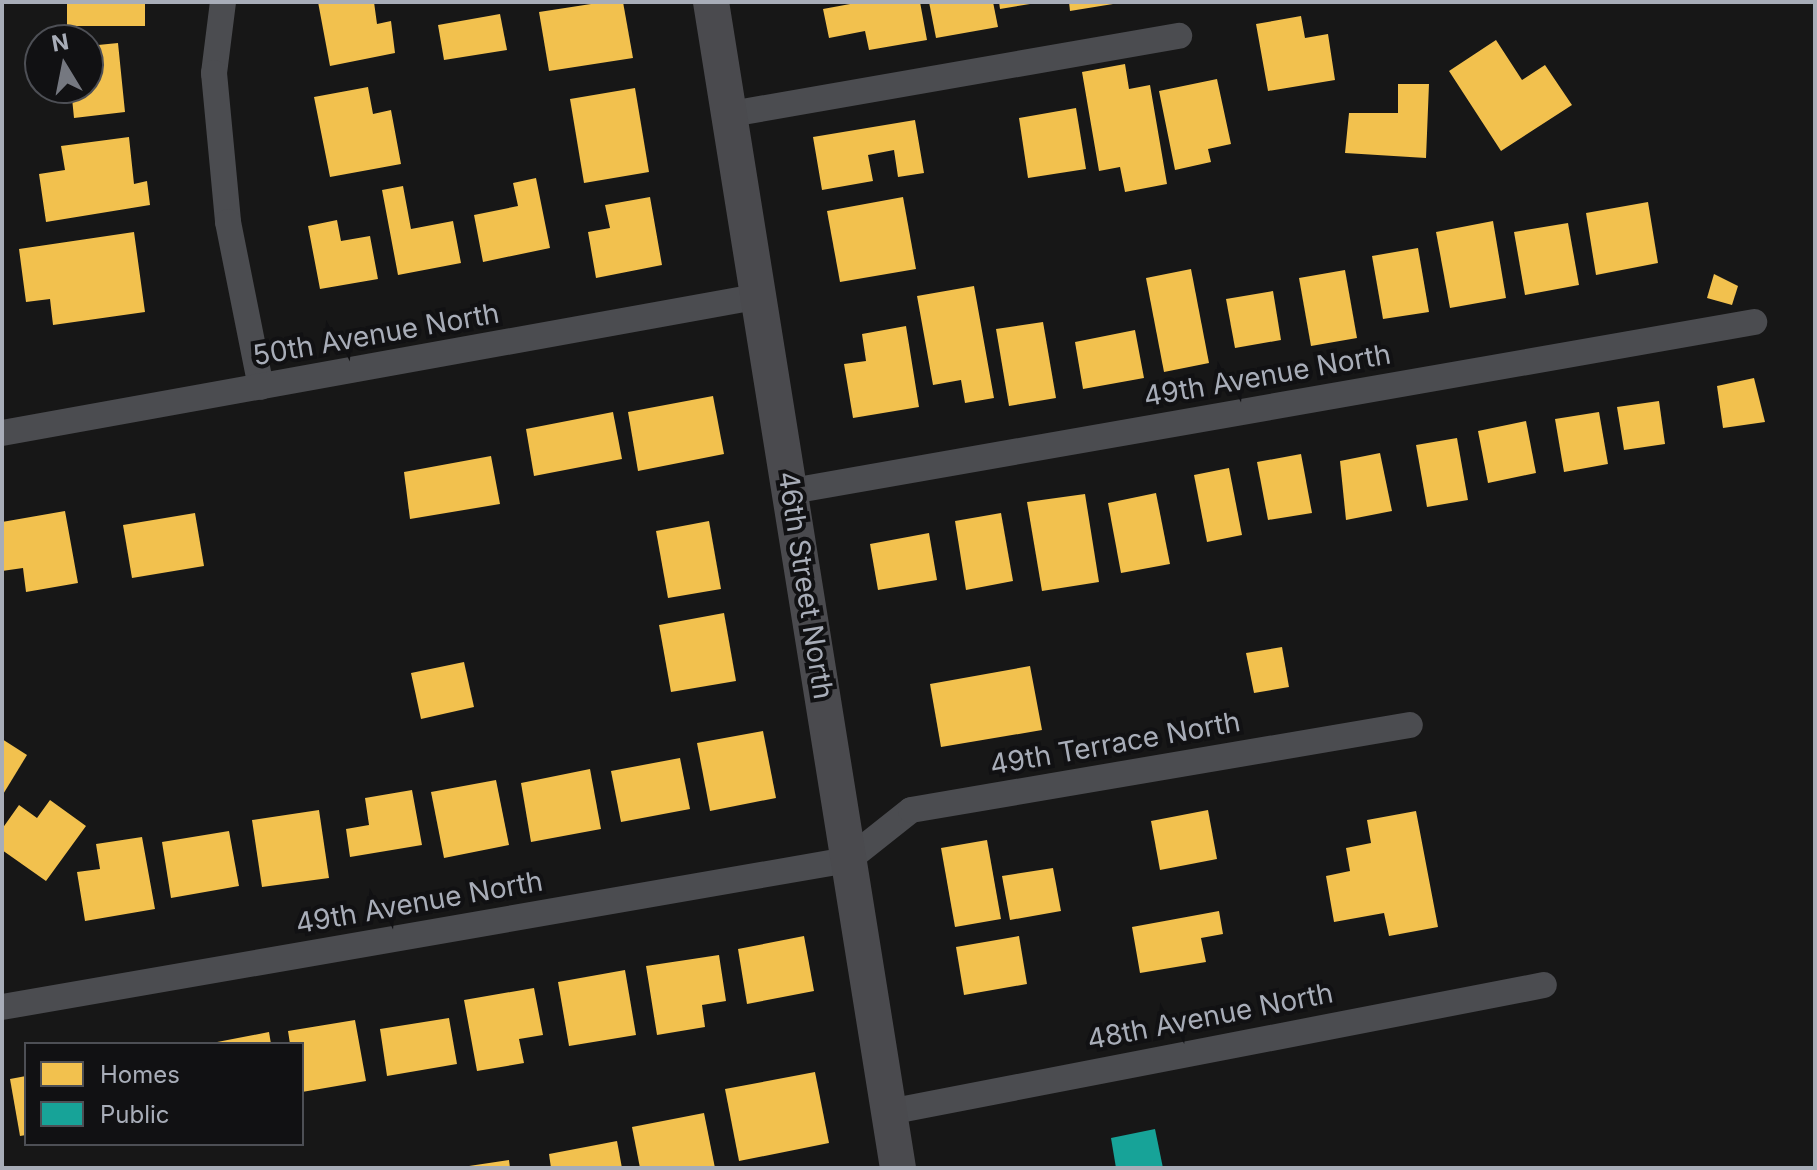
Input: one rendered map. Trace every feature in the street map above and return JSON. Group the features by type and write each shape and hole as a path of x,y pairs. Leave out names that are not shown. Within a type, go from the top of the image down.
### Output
{"street":[{"path":"223,2 214,73 228,222 261,387"},
{"name":"46th Street North","path":"711,2 761,296 898,1168"},
{"path":"731,114 1179,36"},
{"name":"50th Avenue North","path":"2,433 761,296"},
{"name":"49th Avenue North","path":"792,491 1754,322"},
{"name":"49th Terrace North","path":"848,860 911,810 1410,725"},
{"name":"49th Avenue North","path":"2,1007 848,860"},
{"name":"48th Avenue North","path":"889,1112 1544,985"}],"building: Homes":[{"path":"67,2 145,2 145,26 67,24"},
{"path":"318,2 374,2 377,24 391,21 395,53 330,66"},
{"path":"623,2 633,58 549,71 539,12"},
{"path":"861,2 920,2 927,40 869,50 865,31 829,38 823,9"},
{"path":"929,2 993,2 998,27 936,38"},
{"path":"999,2 1030,2 1030,4 1000,9"},
{"path":"1069,2 1113,2 1113,4 1070,11"},
{"path":"500,14 507,50 444,60 438,25"},
{"path":"1301,16 1305,38 1328,34 1335,80 1268,91 1256,24"},
{"path":"1496,40 1522,80 1545,65 1572,105 1501,151 1449,71"},
{"path":"118,43 125,112 74,118 73,104 104,104 104,44"},
{"path":"1125,64 1129,89 1150,85 1167,184 1125,192 1120,167 1099,171 1082,72"},
{"path":"1217,79 1231,144 1208,149 1211,162 1175,170 1159,91"},
{"path":"1398,84 1429,84 1426,158 1345,153 1349,113 1398,113"},
{"path":"368,87 373,114 391,110 401,164 330,177 314,97"},
{"path":"635,88 649,172 584,183 570,99"},
{"path":"1076,108 1086,169 1028,178 1019,118"},
{"path":"915,120 924,173 898,177 894,150 868,155 873,181 822,190 813,137"},
{"path":"129,137 134,184 147,181 150,205 46,222 39,174 65,170 61,146"},
{"path":"536,178 550,248 483,262 474,215 518,206 513,183"},
{"path":"403,186 411,229 453,221 461,263 398,275 382,190"},
{"path":"650,197 662,265 596,278 588,232 610,228 605,205"},
{"path":"903,197 916,269 840,282 827,211"},
{"path":"1648,202 1658,263 1596,275 1586,213"},
{"path":"337,220 341,241 370,236 378,279 320,289 308,226"},
{"path":"1493,221 1506,298 1450,308 1436,232"},
{"path":"1568,223 1579,285 1525,295 1514,232"},
{"path":"134,232 145,312 53,325 50,299 26,302 19,249"},
{"path":"1418,248 1429,312 1383,319 1372,256"},
{"path":"1191,269 1209,363 1164,372 1146,278"},
{"path":"1345,270 1357,338 1311,346 1299,278"},
{"path":"1714,274 1738,286 1732,305 1707,298"},
{"path":"974,286 994,398 965,403 961,380 933,385 917,296"},
{"path":"1273,291 1281,340 1235,348 1226,299"},
{"path":"1043,322 1056,398 1009,406 996,329"},
{"path":"906,326 919,407 853,418 844,364 866,361 862,334"},
{"path":"1135,330 1144,378 1083,389 1075,342"},
{"path":"1754,378 1765,422 1723,428 1717,386"},
{"path":"713,396 724,454 638,471 628,412"},
{"path":"1659,401 1665,444 1624,450 1617,407"},
{"path":"613,412 622,459 534,476 526,429"},
{"path":"1599,412 1608,464 1564,472 1555,419"},
{"path":"1526,421 1536,473 1488,483 1478,431"},
{"path":"1457,438 1468,500 1427,507 1416,445"},
{"path":"1380,453 1392,511 1346,520 1340,461"},
{"path":"1301,454 1312,513 1268,520 1257,462"},
{"path":"491,456 500,504 410,519 404,472"},
{"path":"1229,468 1242,535 1207,542 1194,475"},
{"path":"1156,493 1170,564 1121,573 1108,503"},
{"path":"1085,494 1099,582 1042,591 1027,502"},
{"path":"65,511 78,583 26,592 23,568 2,571 2,522"},
{"path":"195,513 204,566 132,578 123,525"},
{"path":"1001,513 1013,581 966,590 955,521"},
{"path":"709,521 721,589 668,598 656,531"},
{"path":"929,533 937,580 878,590 870,544"},
{"path":"724,613 736,681 671,692 659,625"},
{"path":"1282,647 1289,687 1254,693 1246,653"},
{"path":"464,662 474,707 421,719 411,673"},
{"path":"1030,666 1042,730 941,747 930,684"},
{"path":"763,731 776,798 710,811 697,743"},
{"path":"2,739 27,755 2,796"},
{"path":"680,758 690,809 621,822 611,771"},
{"path":"590,769 601,829 531,842 521,783"},
{"path":"496,780 509,845 444,858 431,792"},
{"path":"412,790 422,845 350,857 346,829 369,825 365,798"},
{"path":"50,800 86,826 46,881 2,850 2,829 19,805 37,818"},
{"path":"319,810 329,878 262,887 252,820"},
{"path":"1208,810 1217,859 1160,870 1151,821"},
{"path":"1416,811 1438,927 1389,936 1384,913 1334,922 1326,876 1350,871 1346,848 1371,843 1367,820"},
{"path":"229,831 239,886 171,898 162,842"},
{"path":"142,837 155,909 85,921 77,872 100,869 96,844"},
{"path":"987,840 1001,919 955,927 941,848"},
{"path":"1053,868 1061,911 1010,920 1002,876"},
{"path":"1219,911 1223,934 1201,938 1206,962 1140,973 1132,927"},
{"path":"804,936 814,991 747,1004 738,949"},
{"path":"1019,936 1027,984 964,995 956,947"},
{"path":"719,955 726,1001 702,1005 705,1027 657,1035 646,966"},
{"path":"625,970 636,1035 569,1046 558,982"},
{"path":"534,988 543,1035 519,1039 524,1063 477,1071 464,1000"},
{"path":"449,1018 457,1064 387,1076 380,1029"},
{"path":"355,1020 366,1081 304,1092 304,1042 290,1042 288,1031"},
{"path":"269,1032 271,1042 217,1042"},
{"path":"815,1072 829,1143 739,1161 725,1089"},
{"path":"24,1076 24,1135 20,1136 10,1079"},
{"path":"704,1113 715,1168 640,1168 632,1127"},
{"path":"617,1141 622,1168 551,1168 549,1154"},
{"path":"509,1160 510,1168 469,1166"}],"building: Public":[{"path":"1155,1129 1163,1168 1116,1168 1111,1138"}]}
